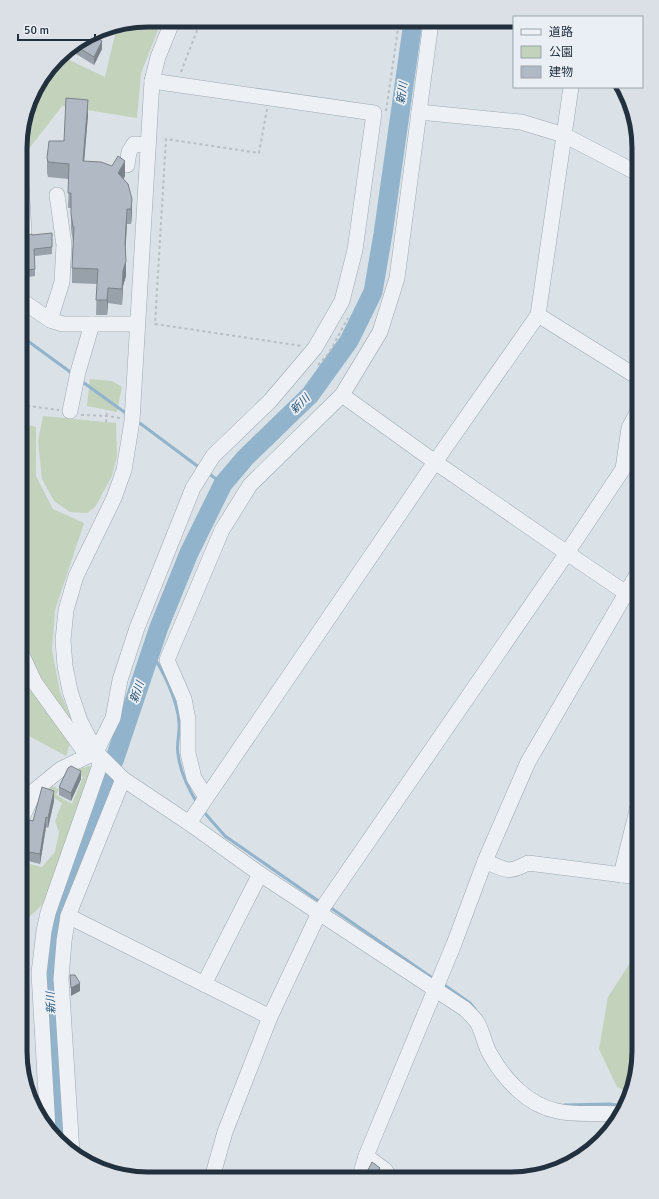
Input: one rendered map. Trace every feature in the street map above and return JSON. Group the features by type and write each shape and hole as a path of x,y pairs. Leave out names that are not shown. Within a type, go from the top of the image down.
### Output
{"street":[{"path":"170,27 158,57 152,82 132,421 124,470 114,498 76,576 66,610 63,640 65,666 70,691 91,753 123,779 189,823 260,874 465,1009 477,1022 489,1053 505,1078 528,1098 542,1106 558,1112 615,1113"},
{"path":"206,797 194,778 188,753 188,720 184,699 167,660 222,530 250,485 342,395 380,332 397,278 430,27"},
{"path":"27,807 35,790 61,769 91,753 113,718 120,680 137,628 193,488 213,456 270,401 315,348 342,301 355,250 374,112 152,82"},
{"path":"189,823 435,462 538,315 571,88"},
{"path":"419,112 521,122 564,135 632,170"},
{"path":"127,165 129,152 134,144 148,145"},
{"path":"50,320 62,282 64,245 58,195"},
{"path":"27,304 50,320 63,324 137,324"},
{"path":"538,315 632,374"},
{"path":"70,411 78,372 92,324"},
{"path":"342,395 435,462 632,596 528,762 485,862 454,944 366,1156 361,1172"},
{"path":"214,1172 225,1132 270,1017 319,913 567,553 623,469 629,428 632,422"},
{"path":"27,665 35,683 100,765 48,913 44,931 39,973 47,1119"},
{"path":"71,1145 61,979 64,941 68,916 123,779"},
{"path":"621,875 632,830"},
{"path":"485,862 503,869 515,870 528,863 632,876"},
{"path":"204,984 260,874"},
{"path":"68,916 270,1017"},
{"path":"366,1156 386,1172"}],"path":[{"path":"176,85 198,27"},
{"path":"268,98 259,153 166,139 155,324 315,348"},
{"path":"106,422 107,410"}],"green space":[{"path":"159,27 141,73 137,118 62,106 27,151 28,132 33,109 43,87 57,68 66,59 105,77 116,31 132,28"},
{"path":"90,379 112,381 122,387 117,412 87,406"},
{"path":"43,416 116,423 117,456 112,476 95,507 87,513 70,512 54,501 42,479 38,441"},
{"path":"27,425 36,427 36,476 53,509 84,523 55,610 52,650 60,692 75,728 66,756 29,736 27,737"},
{"path":"90,766 94,772 49,898 27,919 27,886 29,882 27,880 27,863 42,867 55,852 59,832 55,821 62,803 46,793 50,785 59,789 56,795 72,804 83,777 75,770"},
{"path":"632,960 632,1059 630,1075 625,1090 617,1087 599,1049 608,997"}],"building":[{"path":"96,38 102,41 94,57 79,48"},
{"path":"66,98 88,100 83,161 101,162 112,166 118,156 125,161 118,173 128,184 132,199 131,209 127,209 125,243 126,261 123,271 122,289 108,288 107,300 96,300 98,269 72,268 74,227 71,214 71,193 68,193 69,164 48,162 47,158 49,141 64,141"},
{"path":"52,233 52,247 34,249 35,269 27,270 27,235"},
{"path":"71,766 81,771 71,793 59,787 68,768"},
{"path":"42,787 54,791 48,818 46,817 40,854 27,852 27,832 29,820 33,821"},
{"path":"70,975 75,975 80,983 71,988"},
{"path":"372,1162 380,1168 377,1172 367,1172"}],"waterway":[{"name":"新川","path":"114,761 159,627 189,553 223,484 245,458 310,395 349,341 373,292 383,234 412,27"},
{"path":"27,340 73,374"},
{"path":"80,380 127,414"},
{"path":"137,421 200,468"},
{"path":"208,473 223,484"},
{"path":"150,652 165,676 176,705 179,723 177,746 179,761 185,780 197,803"},
{"name":"新川","path":"57,1131 49,991 49,963 57,912 108,779"},
{"path":"203,811 225,836 320,902"},
{"path":"331,908 431,977"},
{"path":"443,984 470,1003 475,1009"},
{"path":"564,1105 619,1105"}]}
